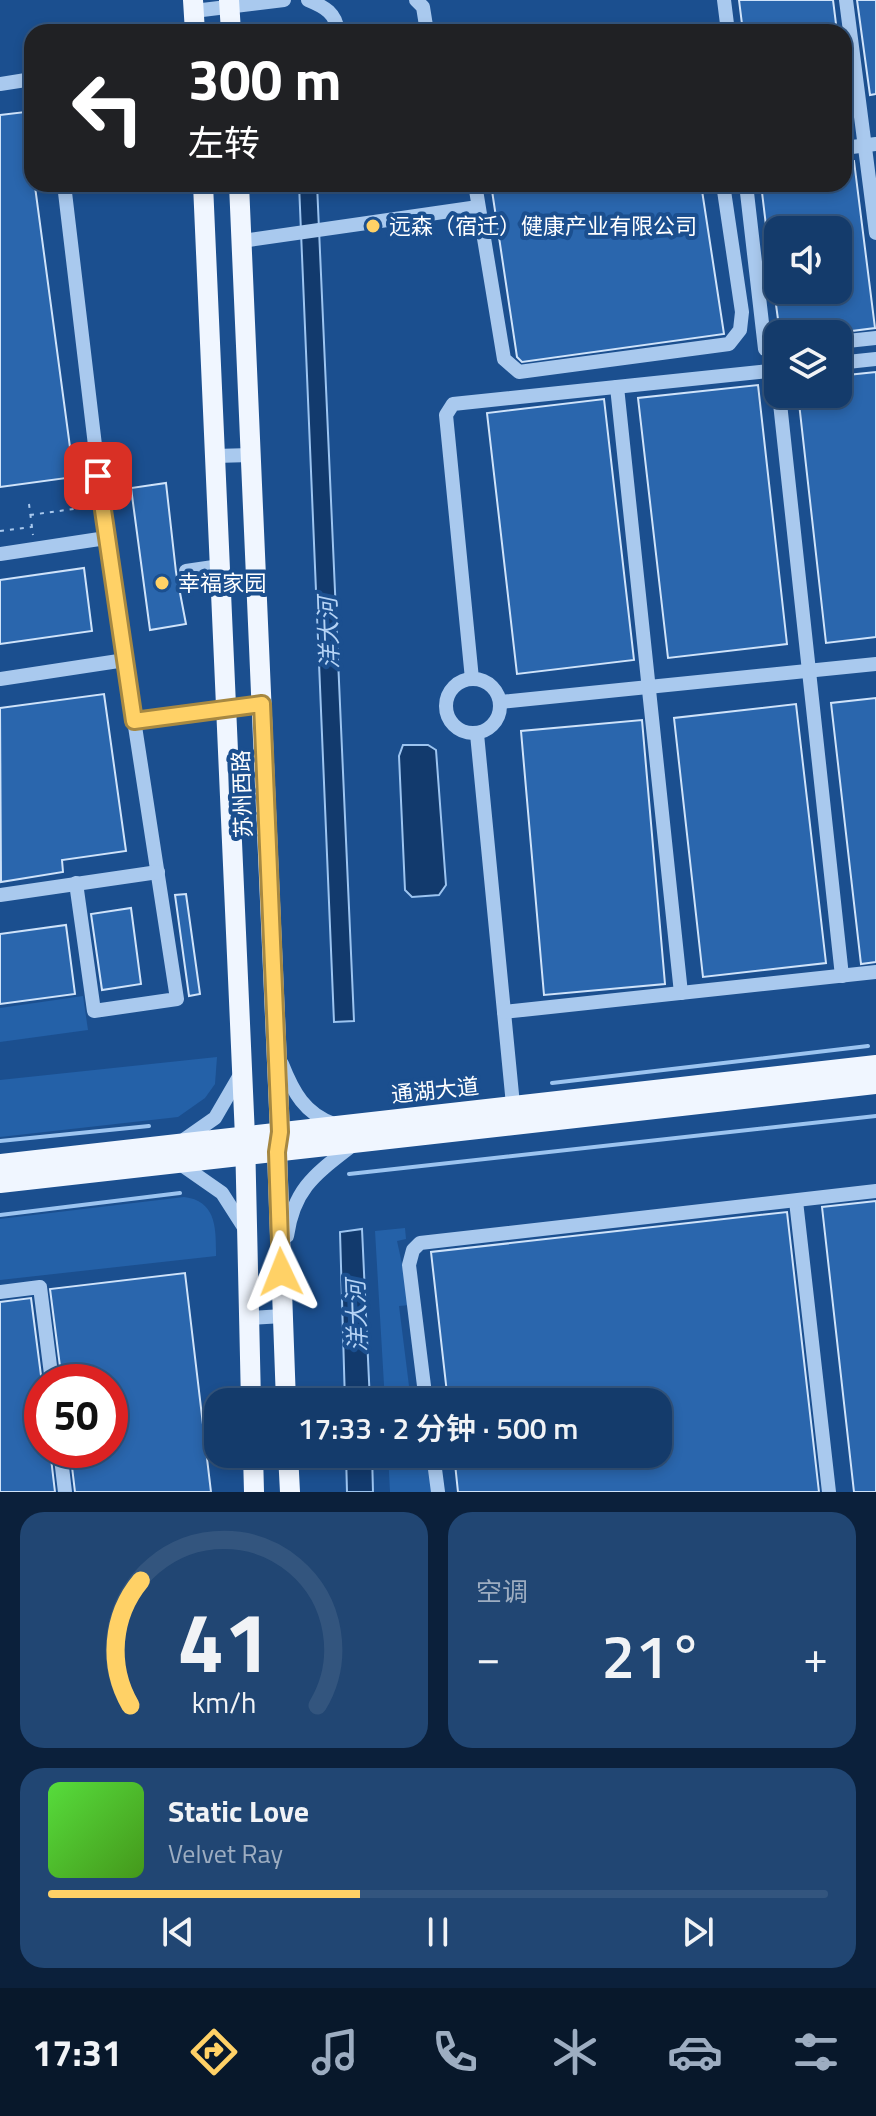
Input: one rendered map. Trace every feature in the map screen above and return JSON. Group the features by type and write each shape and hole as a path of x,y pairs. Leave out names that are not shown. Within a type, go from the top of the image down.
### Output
{"main road":[{"path":"229,4 230,24"},
{"name":"苏州西路","path":"203,192 245,1146 251,1388"},
{"name":"苏州西路","path":"239,192 276,1049 286,1388"},
{"name":"通湖大道","path":"0,1183 178,1154 278,1142 355,1142 514,1114 876,1065"},
{"name":"通湖大道","path":"278,1142 338,1125 514,1114 876,1084"},
{"name":"通湖大道","path":"0,1164 178,1154"},
{"path":"253,1468 254,1492"},
{"path":"289,1468 290,1492"}],"street":[{"path":"193,5 284,0"},
{"path":"308,0 323,6 334,16 336,24"},
{"path":"416,0 423,7 426,24"},
{"path":"724,0 727,24"},
{"path":"846,0 850,24"},
{"path":"852,36 870,144 876,233"},
{"path":"0,84 24,80"},
{"path":"65,192 106,538 177,999 94,1011 76,883"},
{"path":"476,192 504,359 519,372 729,344 740,330 742,312 724,192"},
{"path":"747,192 764,340"},
{"path":"242,241 478,207"},
{"path":"852,341 876,338"},
{"path":"852,362 876,359"},
{"path":"472,679 446,415 453,404 764,376"},
{"path":"617,387 681,993"},
{"path":"781,408 842,976"},
{"path":"215,456 251,455"},
{"path":"0,554 106,538"},
{"path":"186,571 220,566"},
{"path":"0,679 125,660"},
{"path":"500,702 876,664"},
{"path":"472,679 492,686 500,702 498,719 477,734 468,734 452,724 445,707 451,689 472,679"},
{"path":"134,721 262,704"},
{"path":"477,734 514,1114"},
{"path":"0,895 158,872"},
{"path":"504,1012 876,972"},
{"path":"276,1049 299,1100 319,1119 338,1125"},
{"path":"242,1071 215,1118 178,1154 222,1193 247,1233"},
{"path":"281,1272 290,1215 298,1194 321,1169 355,1142"},
{"path":"424,1388 409,1265 413,1250 420,1243 876,1191"},
{"path":"796,1201 829,1492"},
{"path":"0,1292 40,1287 50,1364"},
{"path":"249,1318 283,1316"},
{"path":"62,1468 65,1492"},
{"path":"435,1468 438,1492"}],"path":[{"path":"29,504 35,548"},
{"path":"30,515 102,506"},
{"path":"0,531 31,526"}],"shaded area":[{"path":"83,996 88,1030 0,1042 0,1008"},
{"path":"217,1057 215,1084 205,1098 178,1117 0,1137 0,1080"},
{"path":"184,1197 203,1204 209,1210 215,1227 216,1256 0,1280 0,1219"},
{"path":"405,1228 406,1239 397,1241 411,1305 399,1306 409,1388 384,1388 375,1231"},
{"path":"389,1468 431,1468 434,1492 390,1492"}],"water":[{"name":"洋大河","path":"299,192 317,192 354,1021 334,1022"},
{"path":"403,745 428,745 436,750 446,885 439,895 412,897 405,890 399,756"},
{"name":"洋大河","path":"362,1229 369,1388 345,1388 340,1232"},
{"path":"346,1468 372,1468 373,1492 347,1492"}],"building":[{"path":"739,0 833,0 836,24 742,24"},
{"path":"857,0 876,0 876,94 870,95"},
{"path":"24,112 24,192 36,192 74,477 0,487 0,115"},
{"path":"854,161 875,328 852,331 852,320 778,320 776,304 852,304 852,216 765,216 762,192 852,192"},
{"path":"492,192 702,192 724,334 522,362 517,357"},
{"path":"876,372 876,637 826,643 800,408 852,408 852,375"},
{"path":"758,385 787,644 668,658 638,398"},
{"path":"604,399 634,660 517,674 487,413"},
{"name":"幸福家园","path":"166,483 176,572 186,624 150,630 131,488"},
{"path":"84,568 92,631 0,644 0,580"},
{"path":"104,694 126,851 62,860 63,872 1,882 0,708"},
{"path":"876,698 876,962 861,964 831,703"},
{"path":"796,704 826,963 703,977 674,718"},
{"path":"642,720 665,984 544,995 521,731"},
{"path":"186,894 200,994 189,996 175,895"},
{"path":"131,908 141,984 102,990 91,914"},
{"path":"66,925 75,994 0,1004 0,934"},
{"path":"876,1201 876,1492 854,1492 822,1207"},
{"path":"787,1212 819,1492 458,1492 455,1468 672,1468 672,1388 446,1388 431,1252"},
{"path":"185,1273 204,1433 204,1468 208,1468 211,1492 75,1492 72,1468 128,1468 128,1364 60,1364 50,1289"},
{"path":"31,1298 40,1364 24,1364 24,1468 52,1468 55,1492 0,1492 0,1302"}],"waterway":[{"path":"552,1083 868,1046"},
{"path":"349,1174 876,1116"},
{"path":"0,1141 149,1126"},
{"path":"0,1215 180,1193"}],"place":[{"name":"远森（宿迁）健康产业有限公司","path":"373,226"},
{"name":"幸福家园","path":"162,583"}],"route":[{"path":"98,476 134,721 262,704 280,1132 277,1152 281,1272"}]}
